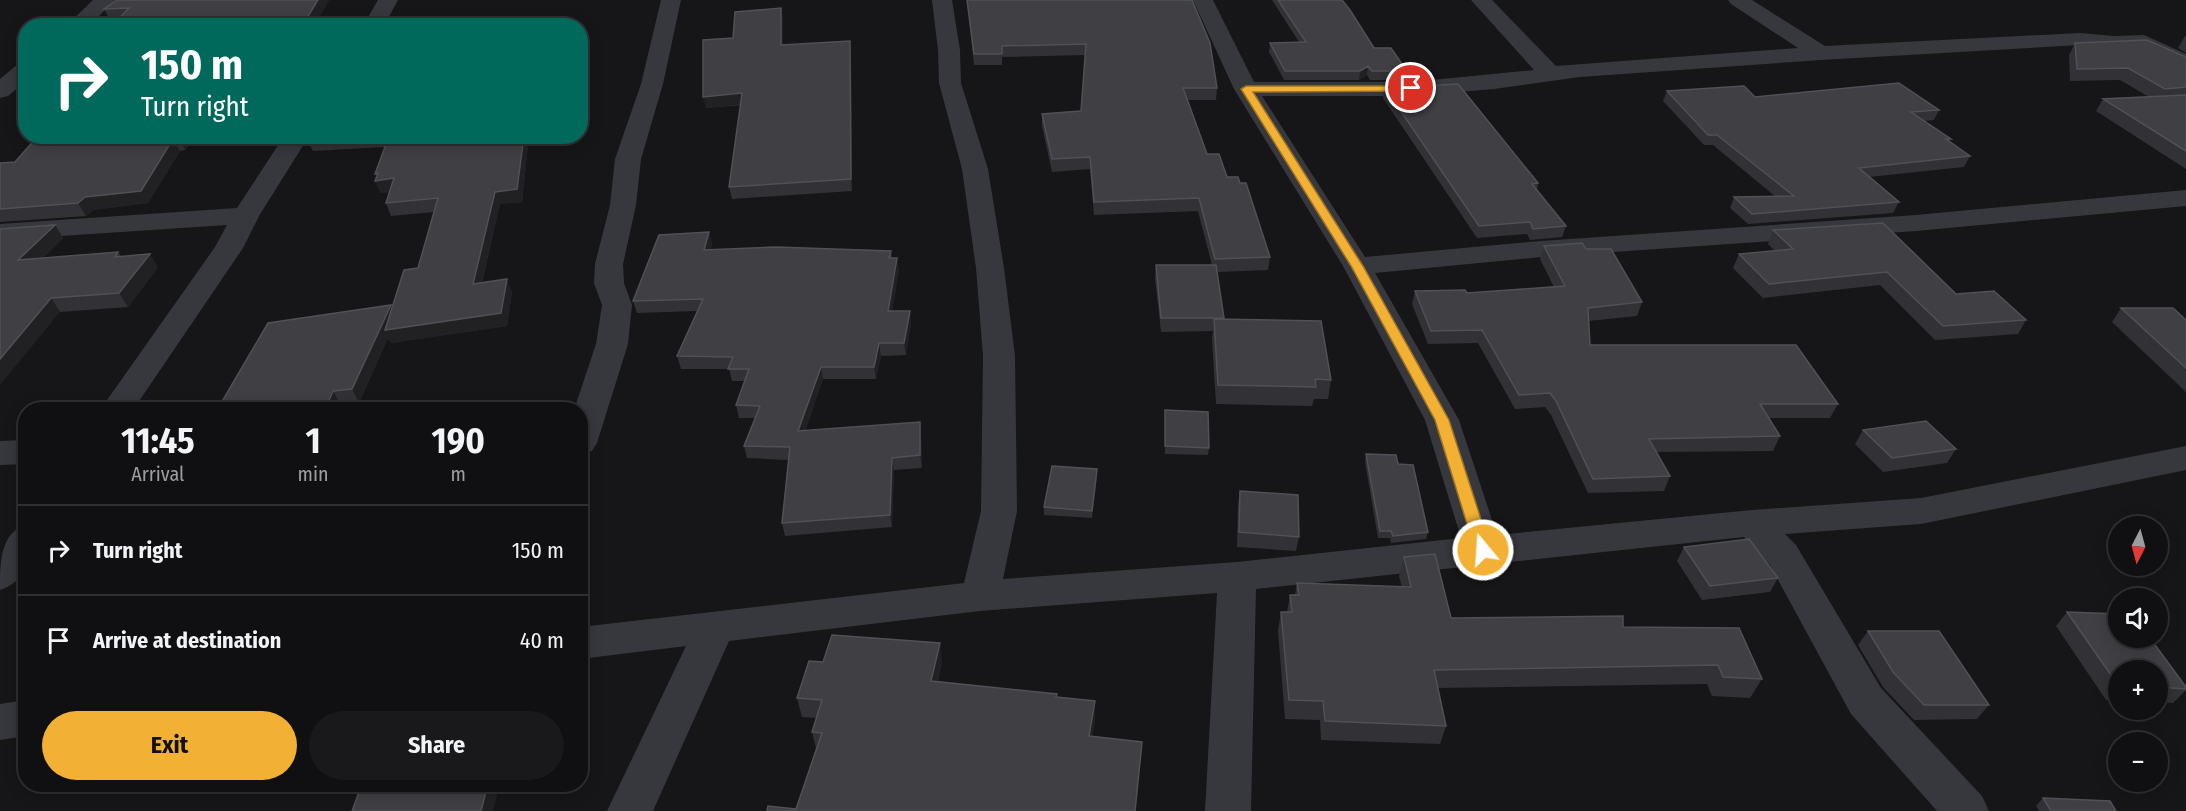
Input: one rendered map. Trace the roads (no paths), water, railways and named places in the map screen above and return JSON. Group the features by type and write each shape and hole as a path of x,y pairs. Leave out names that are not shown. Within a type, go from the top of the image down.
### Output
{"street":[{"path":"85,18 105,0"},
{"path":"378,18 388,0"},
{"path":"588,419 612,344 617,306 609,283 609,264 623,205 628,159 652,84 671,0"},
{"path":"942,0 949,50 950,83 975,169 990,268 999,356 999,511 980,596"},
{"path":"1203,0 1246,89 1357,266 1442,420 1483,550"},
{"path":"1481,0 1551,74"},
{"path":"1738,0 1821,53"},
{"path":"1246,89 1411,88 1580,70 1821,53 2080,39 2114,44 2186,39"},
{"path":"2144,42 2186,63"},
{"path":"122,402 229,248 245,216 292,144"},
{"path":"1357,266 1541,249 1916,223 2186,198"},
{"path":"0,232 245,216"},
{"path":"0,453 18,452"},
{"path":"588,642 980,596 1236,578 1752,523 1921,511 2186,458"},
{"path":"1752,523 1783,555 1866,701 1966,811"},
{"path":"0,575 18,549"},
{"path":"1228,811 1236,578"},
{"path":"630,811 715,627"},
{"path":"0,722 18,719"}]}
